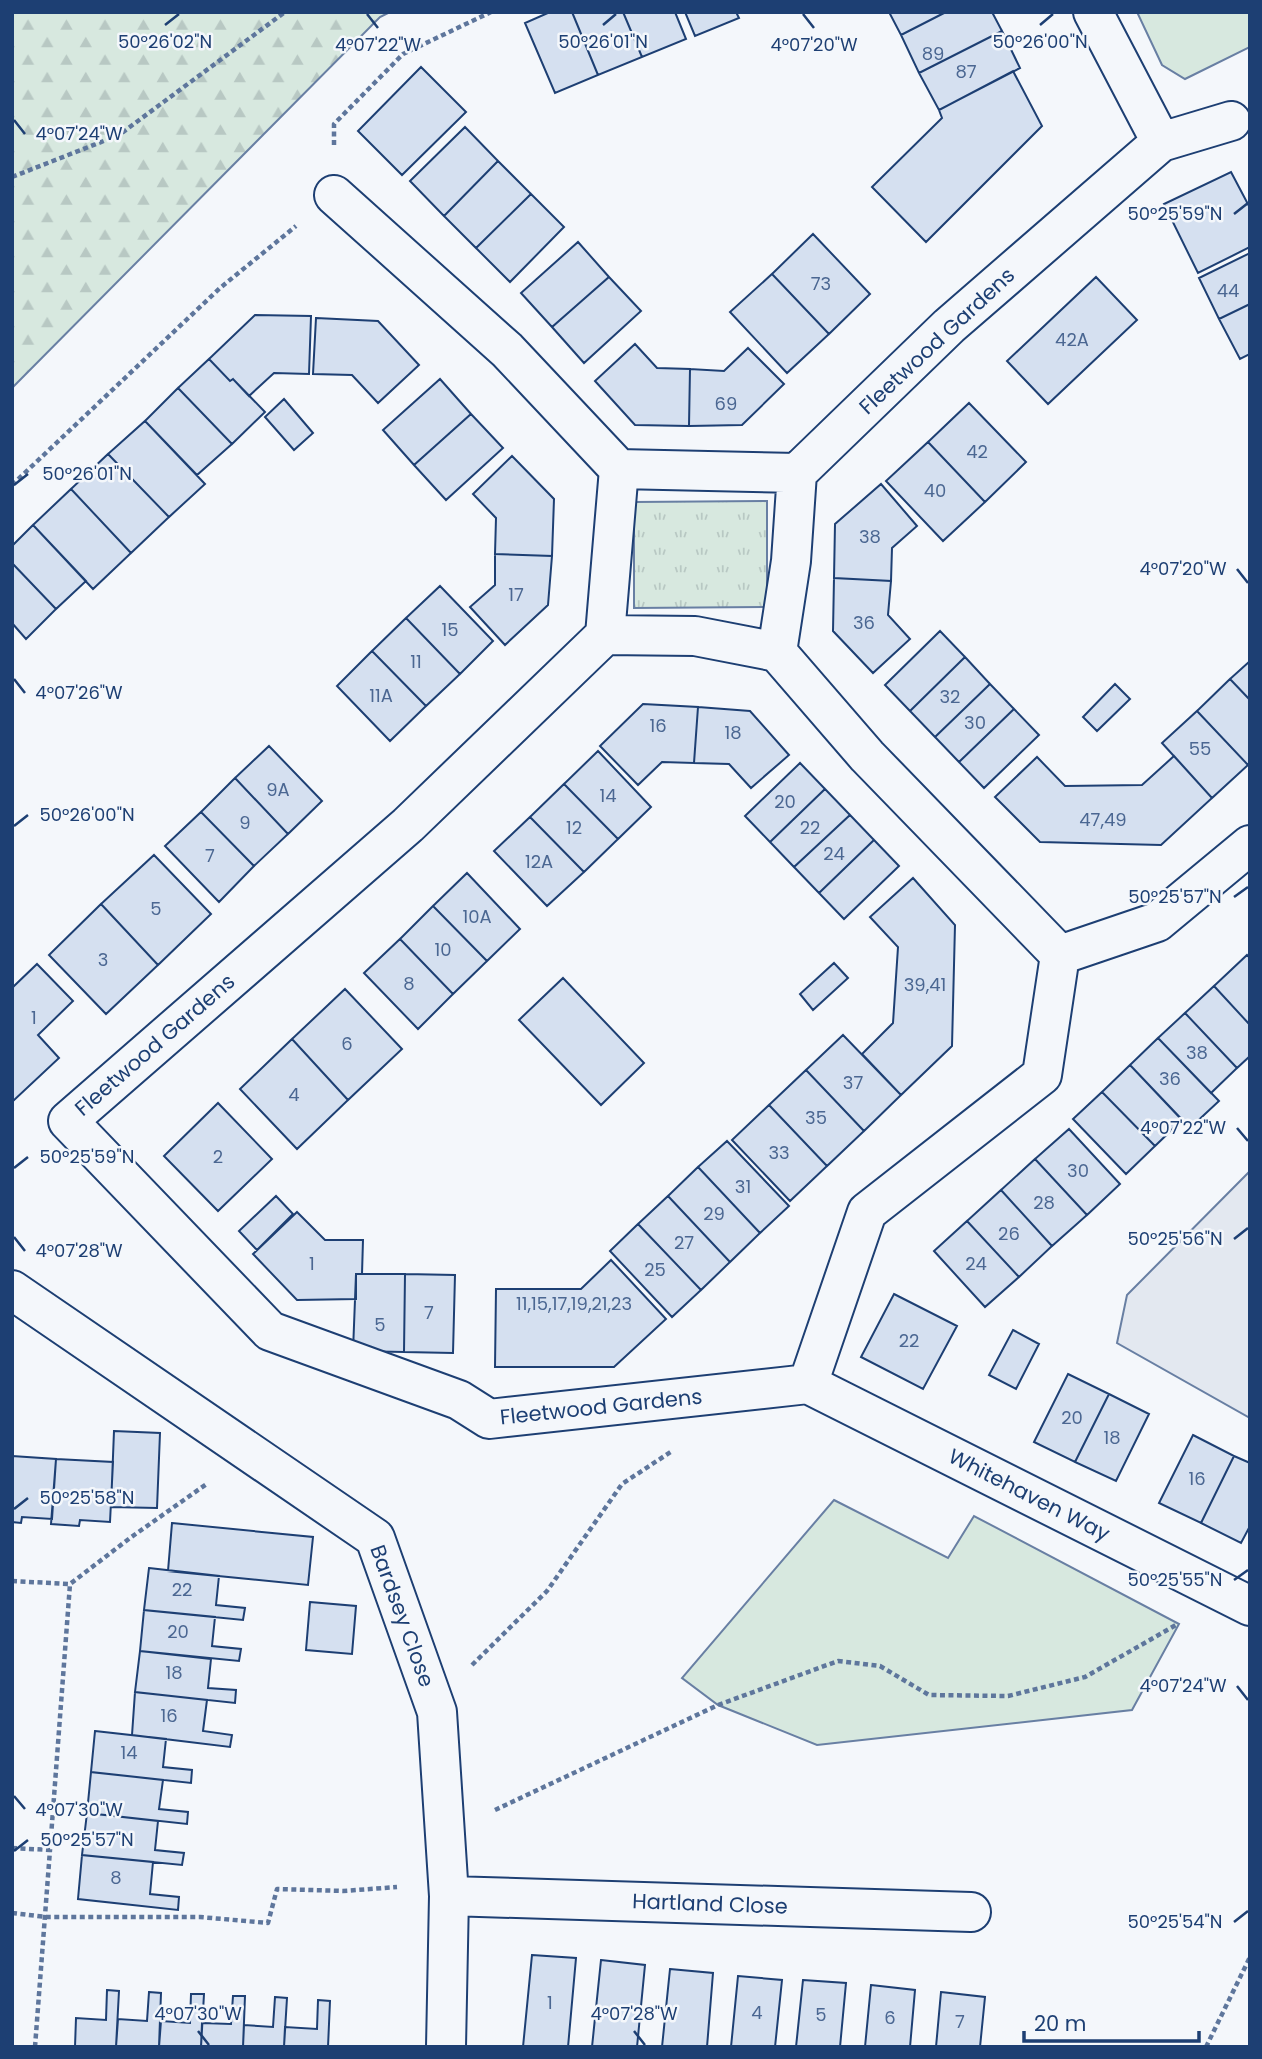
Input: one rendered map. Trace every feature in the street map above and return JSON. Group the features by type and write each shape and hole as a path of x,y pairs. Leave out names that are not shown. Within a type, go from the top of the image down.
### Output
{"street":[{"path":"1093,12 1161,142"},
{"name":"Fleetwood Gardens","path":"797,473 949,326 1161,142 1231,121"},
{"path":"334,195 507,350 619,469 797,473 791,561 777,652"},
{"path":"619,469 605,635 695,636 777,652 867,756 1060,955"},
{"name":"Fleetwood Gardens","path":"605,635 408,825 68,1121 270,1331 459,1399 489,1419 808,1384"},
{"path":"1060,955 1157,922 1250,845"},
{"path":"808,1384 867,1212 1042,1076 1060,955"},
{"name":"Bardsey Close","path":"12,1290 375,1538 437,1712 448,1890 446,2047"},
{"name":"Whitehaven Way","path":"808,1384 1239,1601"},
{"name":"Hartland Close","path":"448,1890 971,1912"}],"path":[{"path":"12,177 119,135 285,12"},
{"path":"12,485 220,288 334,195 334,124 403,54 492,12"},
{"path":"433,1704 547,1591 622,1484 688,1441 705,1396"},
{"path":"12,1581 70,1584 130,1538 252,1453"},
{"path":"35,2047 70,1584"},
{"path":"444,1834 718,1705 838,1661 880,1666 929,1695 1008,1696 1085,1677 1239,1601"},
{"path":"12,1848 50,1850"},
{"path":"12,1913 46,1917 200,1917 268,1923 277,1889 448,1890"},
{"path":"1206,2047 1250,1956"}],"green space":[{"path":"12,12 390,12 380,17 12,388"},
{"path":"1137,12 1250,12 1250,47 1185,79 1162,65"},
{"path":"767,501 767,607 634,608 634,502"},
{"path":"834,1500 948,1558 974,1516 1179,1624 1132,1710 817,1745 718,1705 682,1678"}],"shaded area":[{"path":"1250,1171 1250,1418 1117,1343 1127,1295"}],"building":[{"path":"550,12 572,12 598,75 555,93 525,23"},
{"path":"572,12 623,12 642,57 598,75"},
{"path":"623,12 675,12 686,39 642,57"},
{"path":"685,12 736,12 739,18 695,36"},
{"path":"889,12 946,12 901,35"},
{"path":"946,12 992,12 1002,31 919,73 901,35"},
{"path":"1002,31 1020,68 939,110 919,73"},
{"path":"421,67 466,112 402,175 358,131"},
{"path":"1013,71 1042,126 926,242 872,187 942,118 939,110"},
{"path":"465,127 498,161 444,216 410,181"},
{"path":"498,161 531,194 476,248 444,216"},
{"path":"1231,172 1250,208 1250,247 1198,273 1164,204"},
{"path":"531,194 564,227 510,282 476,248"},
{"path":"813,234 870,294 829,334 772,274"},
{"path":"578,242 609,277 552,327 521,293"},
{"path":"1250,253 1250,304 1219,319 1199,278"},
{"path":"772,274 829,334 787,373 730,312"},
{"path":"609,277 641,311 584,363 552,327"},
{"path":"1096,277 1137,320 1048,404 1007,361"},
{"path":"1250,304 1250,354 1240,359 1219,319"},
{"path":"255,315 311,316 309,374 274,373 249,396 209,359"},
{"path":"316,318 378,321 419,365 378,403 352,375 313,374"},
{"path":"635,344 657,368 690,369 689,426 635,425 595,381"},
{"path":"748,348 784,384 742,425 689,426 690,369 724,371"},
{"path":"209,359 265,412 232,444 178,388"},
{"path":"440,379 471,414 414,465 383,430"},
{"path":"178,388 232,444 197,475 145,421"},
{"path":"284,399 313,433 294,450 265,417"},
{"path":"969,403 1026,462 985,502 928,442"},
{"path":"471,414 503,448 446,500 414,465"},
{"path":"145,421 205,484 169,517 108,454"},
{"path":"928,442 985,502 943,541 886,481"},
{"path":"108,454 169,517 131,553 71,489"},
{"path":"512,456 554,499 552,556 495,554 496,518 473,494"},
{"path":"881,484 917,526 892,548 891,581 834,578 835,524"},
{"path":"71,489 131,553 93,589 33,525"},
{"path":"33,525 86,581 56,609 12,563 12,546"},
{"path":"495,554 552,556 548,605 505,645 470,607 495,585"},
{"path":"12,563 56,609 26,639 12,623"},
{"path":"834,578 891,581 888,615 910,639 873,673 833,631"},
{"path":"440,586 493,641 460,674 406,618"},
{"path":"406,618 460,674 426,706 372,651"},
{"path":"940,631 965,657 910,711 885,685"},
{"path":"372,651 426,706 390,741 337,686"},
{"path":"965,657 990,684 935,737 910,711"},
{"path":"1250,661 1250,700 1230,679"},
{"path":"1230,679 1250,700 1248,765 1197,711"},
{"path":"990,684 1014,709 959,762 935,737"},
{"path":"1115,684 1130,699 1097,731 1083,717"},
{"path":"643,704 698,707 694,763 662,762 638,785 600,746"},
{"path":"698,707 750,711 789,755 751,788 729,764 694,763"},
{"path":"1014,709 1039,735 984,788 959,762"},
{"path":"1197,711 1248,765 1212,798 1162,743"},
{"path":"269,746 322,801 288,834 235,778"},
{"path":"598,751 651,807 618,839 564,784"},
{"path":"1174,756 1212,798 1161,845 1040,842 995,797 1037,757 1065,786 1142,785"},
{"path":"800,763 825,789 770,842 745,816"},
{"path":"235,778 288,834 254,866 201,812"},
{"path":"564,784 618,839 584,872 530,817"},
{"path":"825,789 850,815 794,867 770,842"},
{"path":"201,812 254,866 219,902 165,846"},
{"path":"850,815 874,840 819,893 794,867"},
{"path":"530,817 584,872 547,906 494,851"},
{"path":"874,840 899,866 844,919 819,893"},
{"path":"154,855 211,914 158,965 101,904"},
{"path":"467,873 520,929 487,961 433,906"},
{"path":"913,878 955,925 952,1046 901,1095 862,1054 893,1023 898,947 870,917"},
{"path":"101,904 158,965 106,1014 49,955"},
{"path":"433,906 487,961 453,994 400,939"},
{"path":"400,939 453,994 418,1029 364,973"},
{"path":"1247,955 1250,958 1250,1025 1214,986"},
{"path":"834,963 848,978 813,1010 800,994"},
{"path":"37,964 73,1001 38,1035 59,1058 12,1102 12,988"},
{"path":"563,978 644,1063 601,1105 519,1020"},
{"path":"1214,986 1250,1025 1250,1056 1237,1068 1185,1013"},
{"path":"345,989 402,1049 348,1100 292,1039"},
{"path":"1185,1013 1237,1068 1211,1093 1158,1038"},
{"path":"843,1035 901,1095 864,1131 806,1070"},
{"path":"1158,1038 1219,1101 1190,1128 1130,1065"},
{"path":"292,1039 348,1100 297,1149 240,1089"},
{"path":"1130,1065 1182,1120 1155,1146 1102,1092"},
{"path":"806,1070 864,1131 827,1166 769,1105"},
{"path":"1102,1092 1155,1146 1126,1174 1073,1119"},
{"path":"218,1103 272,1159 218,1211 164,1156"},
{"path":"769,1105 827,1166 790,1201 732,1140"},
{"path":"1069,1129 1120,1184 1087,1215 1035,1159"},
{"path":"727,1141 789,1206 760,1233 698,1167"},
{"path":"1035,1159 1087,1215 1052,1246 1001,1190"},
{"path":"698,1167 760,1233 730,1262 668,1196"},
{"path":"1001,1190 1052,1246 1019,1277 967,1221"},
{"path":"276,1196 293,1214 257,1250 239,1231"},
{"path":"668,1196 730,1262 701,1290 638,1224"},
{"path":"297,1212 325,1240 363,1240 362,1274 356,1274 356,1299 297,1300 253,1254"},
{"path":"967,1221 1019,1277 985,1307 934,1251"},
{"path":"638,1224 701,1290 672,1317 610,1251"},
{"path":"611,1260 666,1319 614,1367 495,1367 496,1289 581,1289"},
{"path":"356,1274 405,1274 404,1352 353,1351"},
{"path":"405,1274 455,1275 453,1353 404,1352"},
{"path":"894,1294 957,1326 923,1389 861,1357"},
{"path":"1013,1330 1039,1344 1016,1389 989,1375"},
{"path":"1068,1374 1109,1394 1075,1462 1034,1442"},
{"path":"1109,1394 1149,1414 1116,1481 1075,1462"},
{"path":"114,1431 160,1433 157,1508 111,1507"},
{"path":"1193,1435 1234,1456 1201,1523 1159,1503"},
{"path":"12,1456 56,1459 52,1519 22,1517 21,1523 12,1522"},
{"path":"1234,1456 1250,1463 1250,1526 1241,1543 1201,1523"},
{"path":"56,1459 113,1462 110,1522 80,1520 79,1526 51,1524"},
{"path":"172,1523 313,1537 308,1585 168,1571"},
{"path":"149,1568 219,1576 216,1605 245,1608 243,1620 144,1610"},
{"path":"310,1602 356,1606 352,1654 306,1650"},
{"path":"144,1610 215,1617 212,1646 241,1649 239,1661 140,1651"},
{"path":"140,1651 211,1659 208,1688 236,1690 235,1703 135,1692"},
{"path":"135,1692 207,1700 203,1731 232,1735 230,1747 132,1735"},
{"path":"95,1731 166,1739 163,1767 192,1770 191,1783 91,1772"},
{"path":"91,1772 163,1780 159,1809 188,1812 187,1824 87,1813"},
{"path":"87,1813 158,1821 155,1850 184,1853 182,1865 82,1855"},
{"path":"82,1855 153,1862 150,1894 179,1897 178,1910 78,1899"},
{"path":"532,1955 576,1958 568,2047 523,2047"},
{"path":"601,1960 645,1965 637,2047 592,2047"},
{"path":"670,1969 713,1973 707,2047 662,2047"},
{"path":"738,1976 782,1980 775,2047 731,2047"},
{"path":"803,1980 846,1983 840,2047 796,2047"},
{"path":"871,1985 915,1990 910,2047 865,2047"},
{"path":"107,1990 119,1991 116,2047 75,2047 76,2018 106,2020"},
{"path":"149,1992 161,1993 159,2047 116,2047 118,2019 147,2021"},
{"path":"941,1992 985,1997 980,2047 936,2047"},
{"path":"191,1994 204,1994 201,2047 159,2047 161,2021 190,2023"},
{"path":"233,1996 245,1996 243,2047 201,2047 202,2023 231,2024"},
{"path":"275,1997 287,1998 284,2047 243,2047 244,2025 273,2027"},
{"path":"318,2000 330,2001 328,2047 284,2047 285,2027 317,2029"}]}
